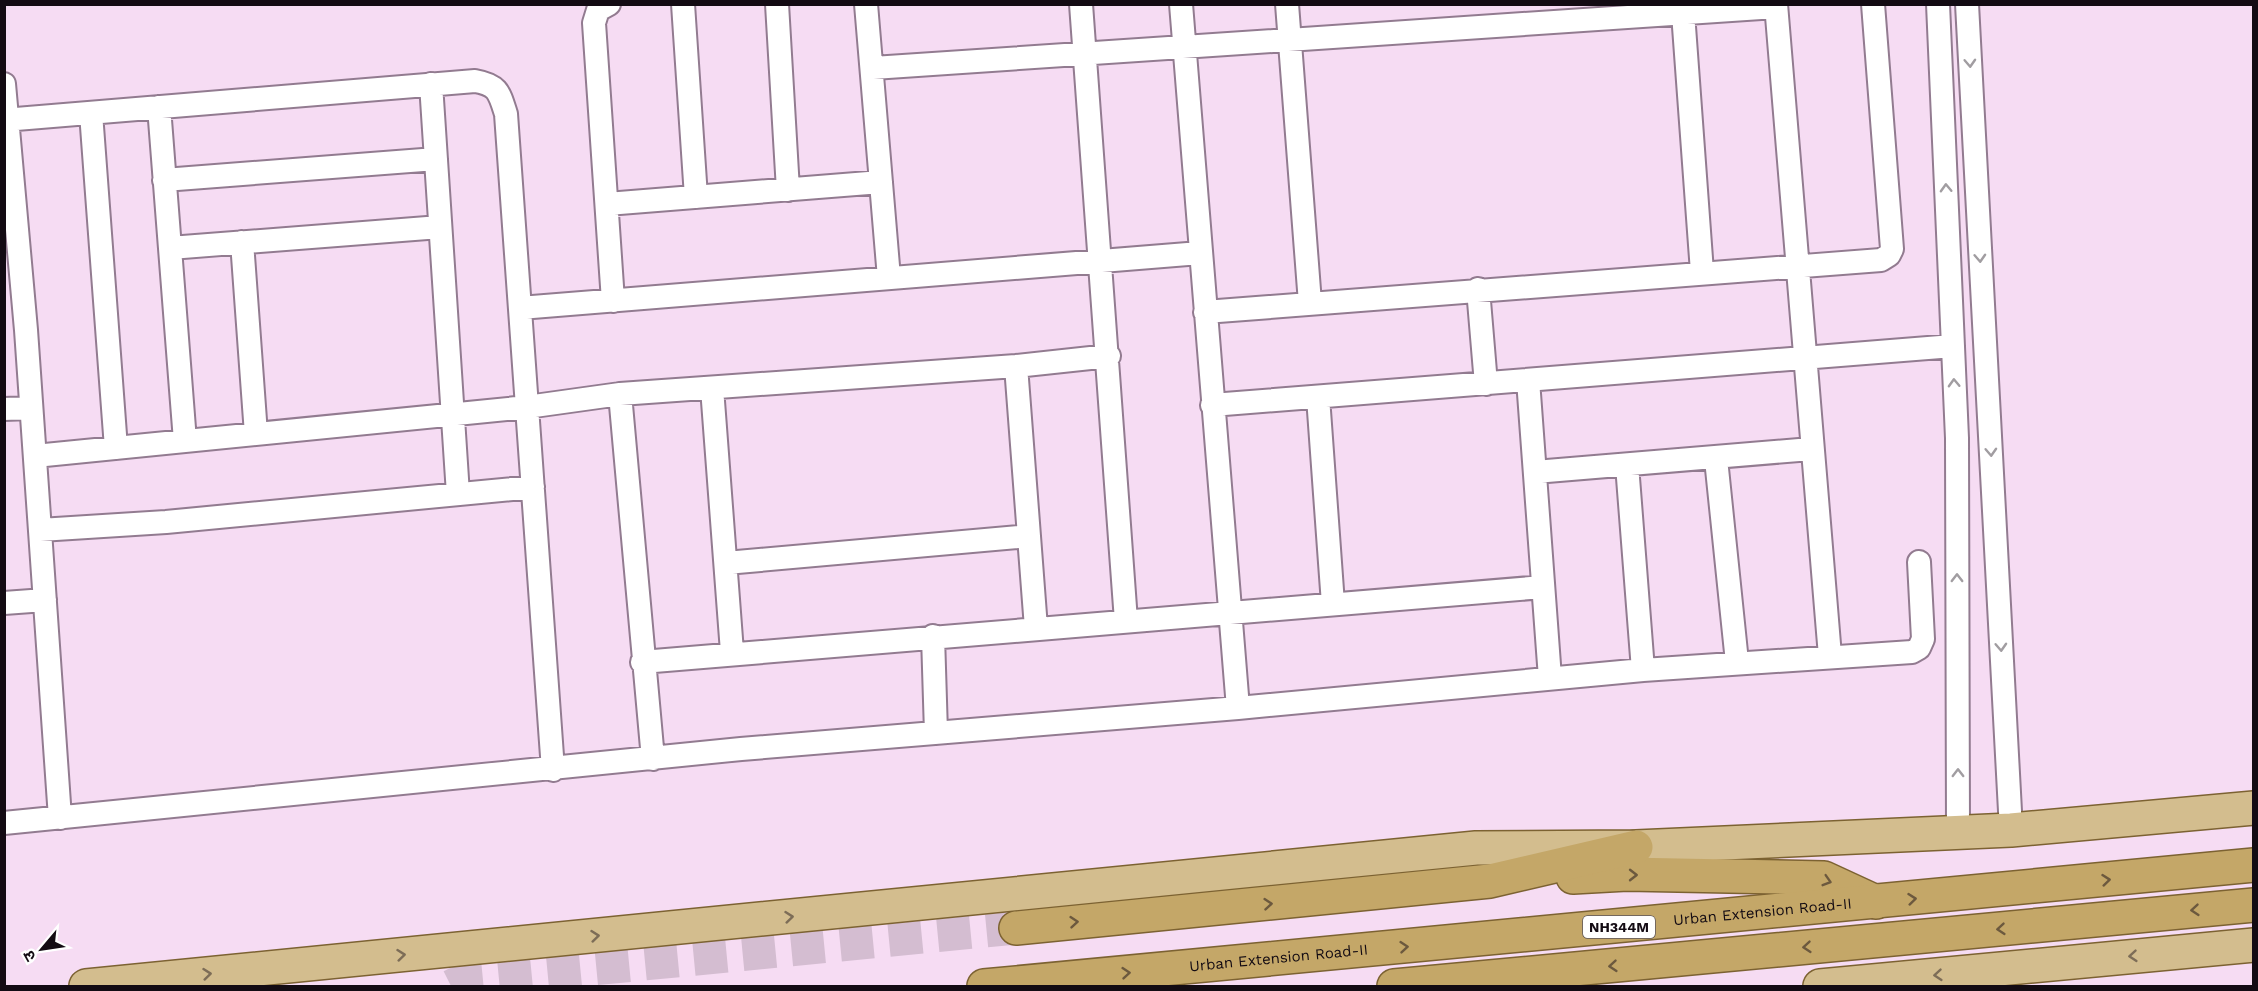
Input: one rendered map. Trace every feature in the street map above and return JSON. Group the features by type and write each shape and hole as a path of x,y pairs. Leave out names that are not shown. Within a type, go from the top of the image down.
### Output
{"highway":[{"path":"1490,880 1636,847"},
{"name":"Urban Extension Road-II","path":"984,987 2253,866"},
{"path":"1016,928 1490,880 1627,874 1824,878 1876,902"},
{"path":"1394,987 2253,905"}],"main road":[{"path":"86,987 1476,848 1636,847 2011,830 2253,808"},
{"path":"1820,987 2253,945"}],"street":[{"path":"609,4 598,10 594,23 614,301"},
{"path":"683,4 696,197"},
{"path":"777,4 788,189"},
{"path":"867,4 889,278"},
{"path":"1081,4 1109,356 1126,621"},
{"path":"1181,4 1238,708"},
{"path":"1287,4 1310,303"},
{"path":"1205,312 1702,272 1872,262 1889,255 1892,249 1873,4"},
{"path":"1938,4 1957,438 1958,831"},
{"path":"1967,4 2011,830"},
{"path":"873,68 1776,6 1803,359 1830,656"},
{"path":"1683,13 1702,272"},
{"path":"6,120 475,81 490,84 499,93 506,114 553,770"},
{"path":"4,84 15,331 31,408 60,818"},
{"path":"430,84 458,494"},
{"path":"159,107 185,441"},
{"path":"91,113 116,448"},
{"path":"165,180 436,159"},
{"path":"607,204 881,182"},
{"path":"170,248 440,227"},
{"path":"242,242 256,434"},
{"path":"520,308 1200,253"},
{"path":"1478,289 1486,384"},
{"path":"1212,405 1953,346"},
{"path":"35,456 527,407 620,394 1016,366 1109,356"},
{"path":"1016,366 1036,628"},
{"path":"1528,380 1550,678"},
{"path":"712,388 732,652"},
{"path":"620,394 642,662 653,759"},
{"path":"1318,397 1333,604"},
{"path":"4,409 31,408"},
{"path":"1535,472 1716,459 1811,449"},
{"path":"1716,459 1737,663"},
{"path":"1627,465 1643,669"},
{"path":"40,530 166,522 533,487"},
{"path":"726,563 1029,536"},
{"path":"4,823 653,759 1238,708 1643,669 1912,652 1919,648 1923,639 1919,562"},
{"path":"642,662 732,652 1543,587"},
{"path":"4,603 45,600"},
{"path":"933,636 936,734"}],"tunnel":[{"path":"451,986 459,982 1016,928"}]}
